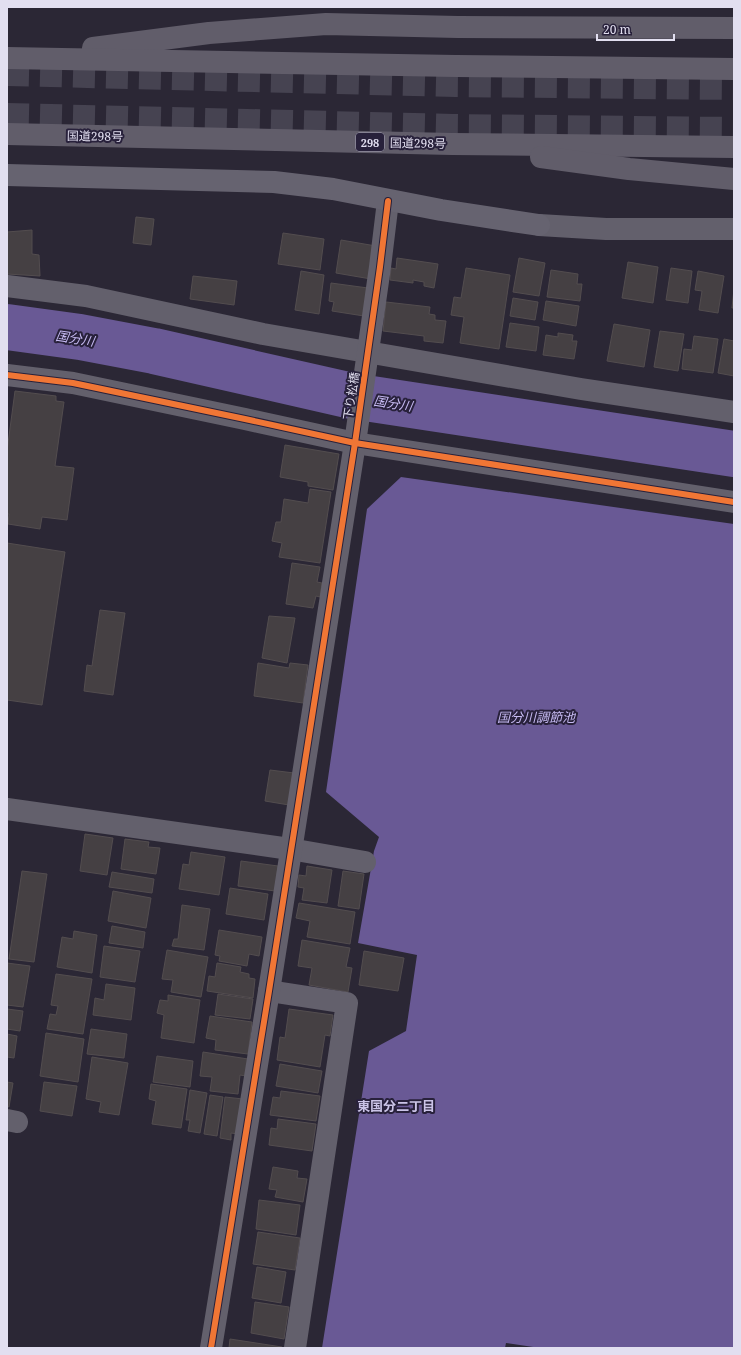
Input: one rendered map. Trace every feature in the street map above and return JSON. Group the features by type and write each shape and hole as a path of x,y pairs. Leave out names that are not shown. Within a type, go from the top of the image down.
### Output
{"highway":[{"path":"13,58 209,33 326,24 458,27 734,28"},
{"path":"13,58 448,66 734,69"},
{"name":"国道298号","path":"7,134 452,144 734,147"},
{"path":"452,144 629,169 734,179"}],"street":[{"path":"7,175 274,182 333,188 388,200 482,217 539,225 606,229 734,229"},
{"name":"下り松橋","path":"212,1348 368,358 388,200"},
{"path":"7,286 86,296 368,358 734,412"},
{"path":"7,375 73,383 245,419 356,436 734,502"},
{"path":"7,809 365,862"},
{"path":"269,991 347,1003 295,1348"}],"water":[{"name":"国分川調節池","path":"401,477 734,524 734,1348 540,1348 506,1343 505,1348 322,1348 369,1051 406,1031 417,955 358,943 374,851 379,837 326,792 367,509"}],"building":[{"path":"136,217 154,219 151,245 133,243"},
{"path":"32,230 32,254 39,255 40,276 7,274 7,232"},
{"path":"283,233 324,239 320,270 278,264"},
{"path":"341,240 376,246 371,279 336,273"},
{"path":"397,258 438,264 434,288 424,286 424,282 413,280 413,283 390,280 391,268 396,269"},
{"path":"519,258 545,263 539,296 513,292"},
{"path":"628,262 658,267 653,303 622,298"},
{"path":"466,268 510,275 499,349 460,343 464,317 451,315 454,297 461,298"},
{"path":"671,268 692,271 688,303 666,300"},
{"path":"551,270 578,274 577,284 582,284 580,301 547,297"},
{"path":"301,271 324,275 319,314 295,310"},
{"path":"698,271 724,276 718,313 699,310 702,291 695,290"},
{"path":"193,276 237,281 234,305 190,299"},
{"path":"331,283 368,288 364,316 332,311 334,302 329,301"},
{"path":"734,289 734,308 732,308"},
{"path":"513,298 538,302 535,320 510,316"},
{"path":"546,301 579,306 576,326 543,320"},
{"path":"386,302 430,307 429,314 435,315 435,320 446,321 443,343 424,341 424,336 383,331"},
{"path":"510,323 539,327 536,351 506,347"},
{"path":"614,324 650,330 644,367 607,361"},
{"path":"660,331 684,334 678,371 654,367"},
{"path":"558,333 573,335 572,341 577,341 574,359 543,355 546,335 558,337"},
{"path":"694,336 718,339 713,373 682,369 684,349 692,350"},
{"path":"724,339 734,341 734,376 718,373"},
{"path":"15,391 56,396 56,401 64,402 55,466 74,468 67,520 42,517 40,529 8,524 7,451"},
{"path":"285,445 339,454 333,490 308,486 308,482 280,477"},
{"path":"310,489 331,492 320,563 279,557 282,543 272,541 276,522 281,522 284,499 308,503"},
{"path":"7,543 65,552 42,705 7,700"},
{"path":"292,563 320,567 317,582 322,583 320,597 316,596 313,608 286,604"},
{"path":"100,610 125,613 113,695 84,691 87,665 92,666"},
{"path":"269,616 295,618 287,663 262,658"},
{"path":"258,663 289,668 290,663 308,665 303,703 254,696"},
{"path":"270,770 294,773 289,805 265,801"},
{"path":"85,834 113,838 107,875 80,871"},
{"path":"125,839 149,842 148,847 160,848 156,874 121,869"},
{"path":"191,852 225,857 219,895 179,889 183,864 189,865"},
{"path":"241,861 278,866 275,891 238,886"},
{"path":"307,866 332,870 327,903 302,900 304,888 298,887 299,875 306,876"},
{"path":"22,871 47,874 34,962 9,959"},
{"path":"343,871 364,874 359,909 338,906"},
{"path":"112,872 154,879 152,893 109,887"},
{"path":"230,888 268,894 264,920 226,914"},
{"path":"113,891 151,898 146,928 108,921"},
{"path":"299,903 355,912 350,944 307,937 310,921 296,918"},
{"path":"182,905 210,909 204,950 172,946 174,939 178,939"},
{"path":"112,926 145,932 143,948 109,943"},
{"path":"219,930 262,937 259,956 249,954 247,966 219,961 220,956 215,955"},
{"path":"74,931 97,935 92,973 57,967 62,937 73,939"},
{"path":"302,940 350,948 346,967 352,968 348,992 309,985 312,968 298,966"},
{"path":"104,946 140,951 135,982 100,977"},
{"path":"167,950 208,957 201,997 171,992 173,980 162,979"},
{"path":"364,951 404,958 398,991 359,985"},
{"path":"7,963 30,966 23,1007 7,1005"},
{"path":"217,963 241,967 240,972 249,974 249,978 255,979 253,998 207,991 209,976 215,977"},
{"path":"56,974 92,979 83,1034 47,1029 50,1014 56,1015 58,1006 51,1005"},
{"path":"106,984 135,988 131,1020 93,1015 95,998 104,1000"},
{"path":"218,994 253,999 250,1019 215,1015"},
{"path":"168,995 200,1000 194,1043 161,1038 164,1015 157,1013 160,1000 168,1001"},
{"path":"7,1009 23,1011 20,1031 7,1029"},
{"path":"289,1009 333,1015 330,1036 325,1035 320,1067 277,1060 280,1037 285,1038"},
{"path":"210,1016 252,1022 248,1054 215,1050 216,1040 206,1038"},
{"path":"91,1029 127,1034 124,1058 87,1054"},
{"path":"46,1033 84,1039 78,1082 40,1076"},
{"path":"7,1034 17,1036 14,1058 7,1057"},
{"path":"203,1052 248,1059 246,1076 240,1075 238,1094 210,1091 212,1077 200,1076"},
{"path":"157,1056 193,1061 190,1087 153,1082"},
{"path":"92,1057 128,1063 119,1115 99,1112 101,1102 86,1099"},
{"path":"280,1064 322,1071 318,1093 276,1086"},
{"path":"7,1082 13,1083 9,1107 7,1106"},
{"path":"44,1082 77,1086 72,1116 40,1111"},
{"path":"151,1084 187,1089 181,1128 152,1124 156,1101 149,1099"},
{"path":"190,1090 207,1093 200,1133 188,1131 190,1120 186,1120"},
{"path":"281,1091 320,1096 316,1121 270,1115 273,1097 280,1098"},
{"path":"210,1095 223,1097 217,1136 204,1134"},
{"path":"225,1097 243,1099 238,1134 231,1133 231,1140 220,1138"},
{"path":"278,1119 316,1124 312,1151 269,1145 271,1128 277,1129"},
{"path":"273,1167 298,1171 297,1178 307,1179 303,1202 275,1197 277,1190 269,1189"},
{"path":"259,1200 300,1205 296,1235 256,1229"},
{"path":"258,1232 300,1238 295,1270 253,1264"},
{"path":"257,1267 286,1272 281,1303 252,1298"},
{"path":"255,1302 289,1307 284,1339 251,1333"},
{"path":"230,1339 282,1347 282,1348 229,1348"}],"waterway":[{"name":"国分川","path":"7,327 80,337 154,351 352,396 734,454"}],"tunnel":[{"path":"7,75 456,86 734,89"},
{"path":"7,114 453,125 734,128"}],"cycle path":[{"path":"211,1348 355,443 388,201"},
{"path":"7,375 73,383 355,443 734,502"}],"district":[{"name":"東国分二丁目","path":"396,1106"}]}
